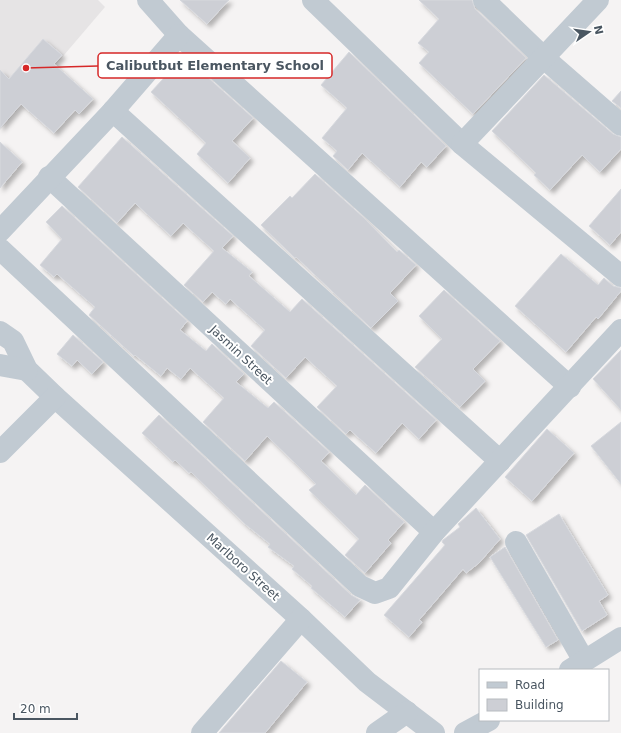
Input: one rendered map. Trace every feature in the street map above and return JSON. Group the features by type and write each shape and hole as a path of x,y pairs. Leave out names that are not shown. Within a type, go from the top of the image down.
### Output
{"street":[{"path":"148,0 180,35 570,387"},
{"path":"313,0 462,144 621,276"},
{"path":"484,0 544,58 621,126"},
{"path":"462,144 598,0"},
{"path":"0,231 113,111 180,35"},
{"path":"113,111 500,461"},
{"name":"Jasmin Street","path":"49,178 434,532"},
{"path":"0,249 360,586 374,593 389,588 434,532 570,387 621,330"},
{"path":"0,332 12,341 27,370"},
{"path":"0,365 27,370"},
{"name":"Marlboro Street","path":"27,370 301,619 367,682 434,733"},
{"path":"0,452 55,397"},
{"path":"516,542 577,666 621,638"},
{"path":"202,733 301,619"},
{"path":"377,733 408,712"},
{"path":"465,733 487,721"}],"shaded area":[{"path":"0,0 98,0 105,7 0,130"}],"building":[{"path":"180,0 229,0 207,24"},
{"path":"419,0 472,0 475,9 526,58 473,114 419,63 429,52 418,43 439,19"},
{"path":"43,39 62,55 54,64 93,99 79,114 75,110 54,133 21,104 0,128 0,70 9,79"},
{"path":"349,52 446,146 427,167 421,162 400,187 362,153 348,170 333,156 337,151 322,138 347,108 321,85"},
{"path":"184,56 253,118 232,141 250,158 228,183 197,154 206,143 151,92"},
{"path":"544,75 613,134 621,137 621,149 600,172 582,155 550,190 534,175 536,173 492,131"},
{"path":"621,91 621,108 612,101"},
{"path":"122,137 233,236 222,248 252,272 249,276 290,312 302,299 436,420 419,439 402,423 376,453 350,430 346,434 317,407 337,386 305,357 286,378 251,346 265,330 230,299 226,304 212,292 203,302 184,285 214,251 183,223 171,236 135,203 117,223 78,187"},
{"path":"0,142 22,162 0,188"},
{"path":"315,174 364,218 397,252 399,250 416,265 390,293 398,301 371,328 261,225 290,196 292,198"},
{"path":"621,189 621,232 610,245 589,226"},
{"path":"62,206 187,321 180,330 206,351 212,344 244,374 236,382 268,408 274,402 329,452 321,461 356,495 365,485 404,522 388,540 391,543 365,573 345,555 359,539 309,490 316,484 267,436 245,461 203,422 224,398 190,368 181,379 167,368 161,376 135,355 134,356 89,315 95,307 57,274 54,277 40,265 62,239 46,222"},
{"path":"561,254 598,285 604,278 613,286 621,288 621,291 598,319 596,317 566,352 515,306"},
{"path":"444,290 500,341 473,369 485,381 460,407 415,367 442,339 419,316"},
{"path":"73,335 103,362 92,374 77,360 72,366 57,354"},
{"path":"621,350 621,410 593,379"},
{"path":"159,415 351,595 360,600 345,617 311,588 312,586 292,569 294,566 268,547 270,544 245,524 191,472 189,473 175,460 173,462 142,433"},
{"path":"621,422 621,484 591,446"},
{"path":"547,429 574,453 532,501 505,477"},
{"path":"476,508 500,539 479,563 466,573 463,569 419,620 422,622 409,637 384,615 445,545 442,542 443,540 460,527 458,524"},
{"path":"559,514 608,595 599,601 607,615 582,631 526,535"},
{"path":"505,547 558,640 546,647 490,557"},
{"path":"281,661 307,682 265,733 219,733"}],"place":[{"name":"Calibutbut Elementary School","path":"26,68"}]}
